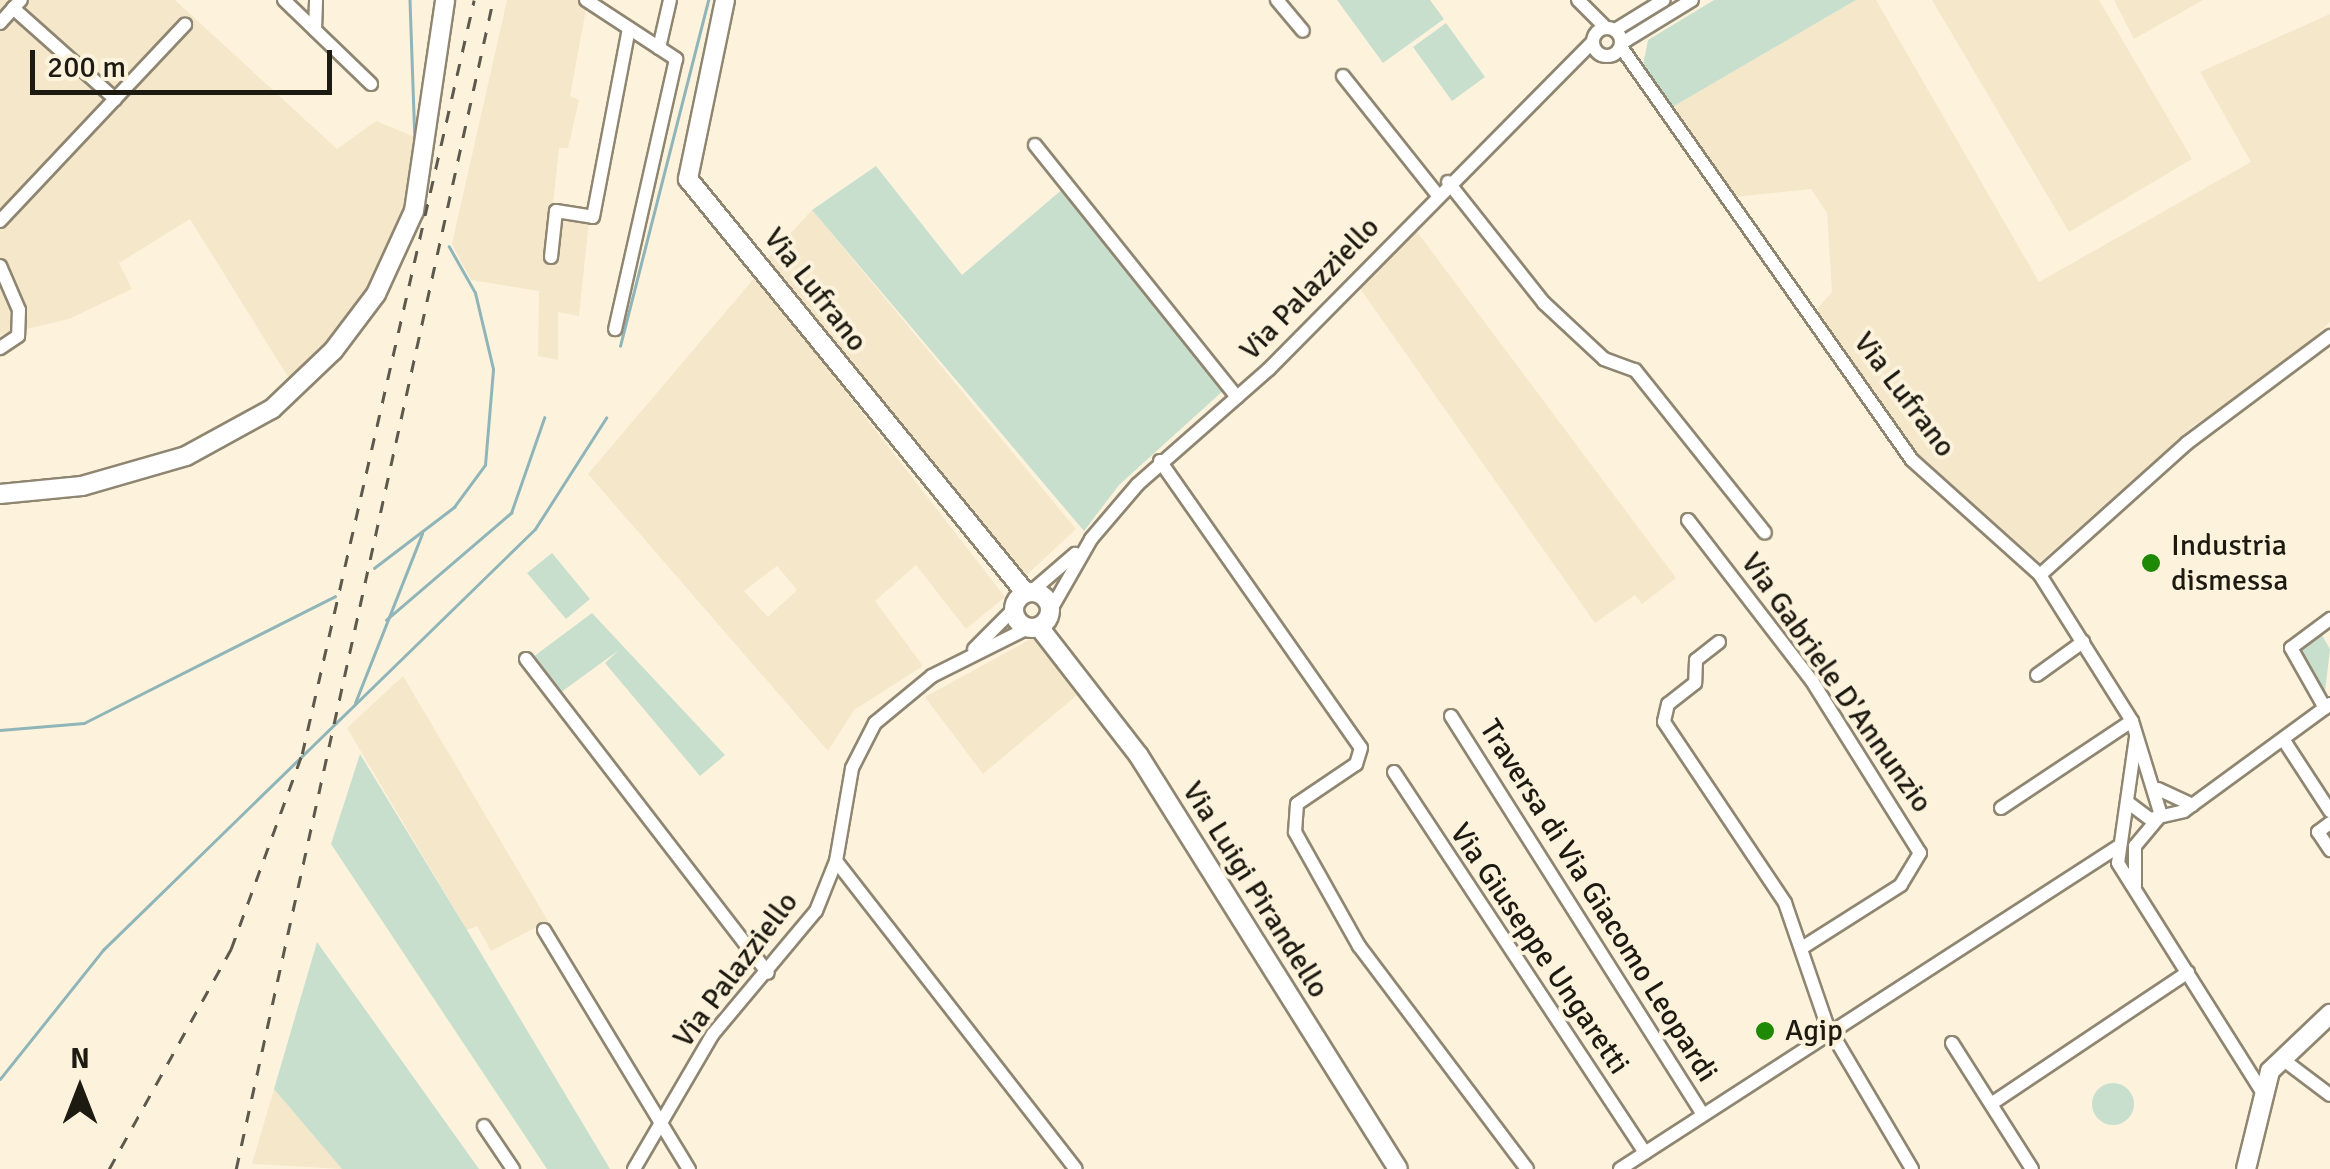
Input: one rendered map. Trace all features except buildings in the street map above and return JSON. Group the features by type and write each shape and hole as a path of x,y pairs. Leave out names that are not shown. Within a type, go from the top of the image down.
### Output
{"street":[{"path":"284,0 371,84"},
{"path":"315,30 316,0"},
{"path":"0,494 82,486 186,456 272,409 333,352 376,294 414,210 445,0"},
{"path":"586,0 676,59 616,329"},
{"path":"660,48 670,0"},
{"name":"Via Lufrano","path":"725,0 688,179 1019,596"},
{"path":"1277,0 1303,30"},
{"name":"Via Palazziello","path":"634,1169 713,1034 768,973 816,911 836,861 864,740 902,696 961,660 1041,621 1091,539 1160,461 1237,398 1436,193 1565,72 1664,0"},
{"name":"Via Palazziello","path":"1608,42 1692,0"},
{"path":"0,23 17,4 115,99"},
{"path":"1582,5 1608,42"},
{"path":"0,221 185,24"},
{"path":"551,257 556,211 592,217 629,28"},
{"name":"Via Lufrano","path":"1608,42 1912,460 2040,574 2134,728 2157,785 2159,819"},
{"path":"1343,76 1436,193"},
{"path":"1035,144 1237,398"},
{"path":"1448,182 1544,304 1604,360 1635,370 1765,533"},
{"path":"0,266 19,310 18,336 0,348"},
{"path":"2040,574 2186,443 2330,336"},
{"path":"1160,461 1361,748 1356,764 1297,804 1294,832 1358,946 1527,1169"},
{"name":"Via Gabriele D'Annunzio","path":"1688,520 1812,681 1920,853 1901,886 1805,946"},
{"name":"Via Palazziello","path":"961,660 1019,596 1091,539"},
{"path":"1019,596 1041,621"},
{"path":"1019,596 1041,621"},
{"name":"Via Luigi Pirandello","path":"1041,621 1139,756 1398,1169"},
{"path":"2095,866 2133,857 2159,819 2194,805 2327,706 2292,650 2328,626"},
{"path":"1719,642 1662,714 1805,946 1834,1038 1912,1169"},
{"path":"2037,676 2083,642"},
{"path":"526,658 768,973"},
{"name":"Traversa di Via Giacomo Leopardi","path":"1451,716 1704,1114"},
{"path":"2134,728 2131,797 2118,863 2261,1090"},
{"path":"2002,808 2134,728"},
{"path":"2283,739 2324,788 2330,811"},
{"name":"Via Giuseppe Ungaretti","path":"1394,772 1645,1153"},
{"path":"2131,797 2140,778 2194,805"},
{"path":"2131,797 2159,819"},
{"path":"2330,823 2318,832 2330,850"},
{"path":"1629,1167 1704,1114 1834,1038 2095,866 2119,846"},
{"path":"2133,857 2135,886"},
{"path":"836,861 1076,1169"},
{"path":"544,930 688,1169"},
{"path":"1991,1104 2188,972"},
{"path":"2246,1169 2261,1090 2281,1058 2330,1014"},
{"path":"1952,1043 2032,1169"},
{"path":"2281,1058 2330,1095"},
{"path":"484,1126 513,1169"}],"shaded area":[{"path":"0,0 175,0 337,149 376,121 422,140 390,256 353,319 293,385 190,219 119,263 132,289 69,319 0,335"},
{"path":"507,0 585,0 570,96 579,100 568,148 559,148 553,204 590,211 579,316 558,312 558,360 538,356 539,291 471,280 452,244"},
{"path":"1856,0 1876,0 2039,282 2251,162 2200,72 2330,14 2330,322 2277,372 2193,426 2040,562 1909,446 1817,309 1832,292 1827,213 1811,189 1734,197 1669,109"},
{"path":"1932,0 2099,0 2192,159 2069,232"},
{"path":"2114,0 2203,0 2134,39"},
{"path":"812,210 1076,529 1019,582 767,259"},
{"path":"1412,225 1676,578 1642,604 1635,595 1595,623 1359,287"},
{"path":"756,276 1005,597 966,629 916,565 875,601 923,666 854,710 828,751 588,474","holes":["777,566 797,590 768,617 744,591"]},
{"path":"1040,634 1082,691 983,774 925,697"},
{"path":"403,676 548,921 491,951 477,926 467,930 347,728"},
{"path":"274,1089 342,1169 252,1164"}],"green space":[{"path":"1337,0 1430,0 1444,19 1383,63"},
{"path":"1714,0 1856,0 1669,109 1642,71 1648,40"},
{"path":"1446,23 1485,77 1452,101 1413,47"},
{"path":"876,166 962,275 1065,187 1225,389 1119,485 1084,531 812,210"},
{"path":"552,553 590,599 566,619 527,573"},
{"path":"592,613 725,755 700,776 605,663 619,650 560,693 533,657"},
{"path":"2319,630 2330,649 2324,701 2296,646"},
{"path":"360,754 610,1169 547,1169 331,844"},
{"path":"317,942 479,1169 342,1169 274,1089"},
{"path":"2113,1083 2128,1089 2134,1104 2128,1119 2113,1125 2098,1119 2092,1104 2098,1089"}],"waterway":[{"path":"410,0 415,143"},
{"path":"620,346 708,0"},
{"path":"374,568 454,507 485,465 493,369 475,293 449,247"},
{"path":"386,620 511,513 544,418"},
{"path":"0,1079 103,950 535,529 606,418"},
{"path":"355,703 422,534"},
{"path":"0,730 84,723 335,596"}],"railway":[{"path":"109,1169 231,949 302,754 474,0"},
{"path":"236,1169 493,0"}],"place":[{"name":"Industria dismessa","path":"2151,563"},
{"name":"Agip","path":"1765,1031"}]}
